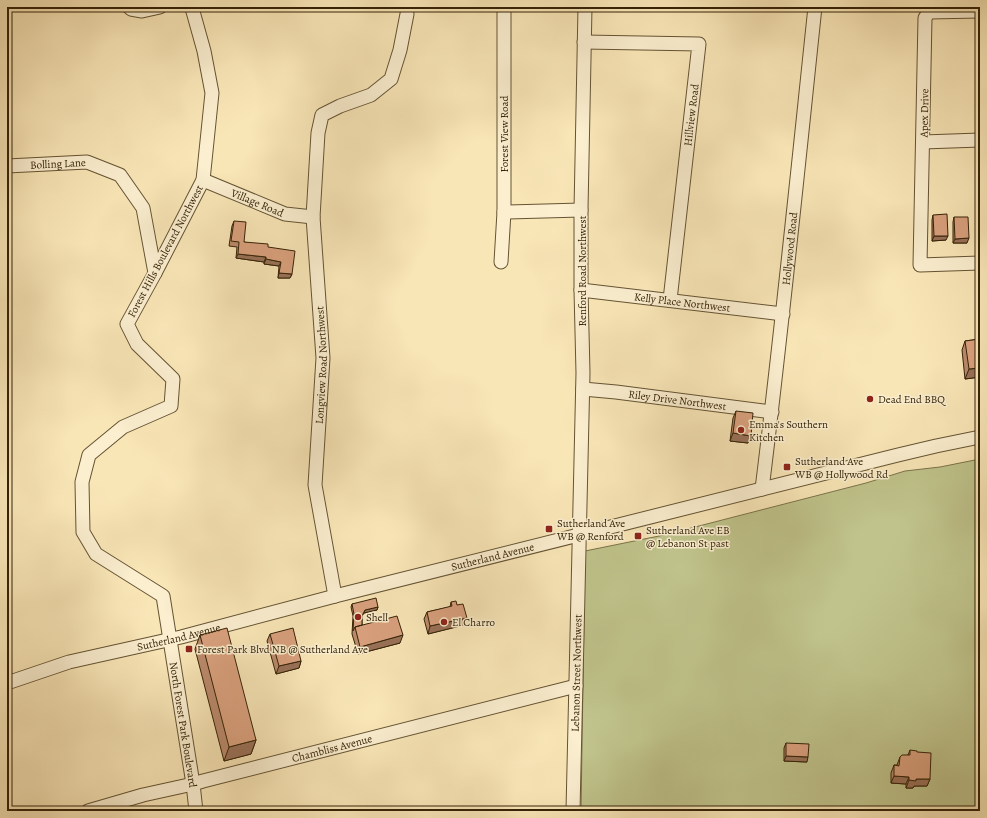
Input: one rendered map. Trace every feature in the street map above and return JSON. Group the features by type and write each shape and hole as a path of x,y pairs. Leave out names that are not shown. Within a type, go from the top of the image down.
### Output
{"street":[{"path":"129,7 130,9 142,11 160,7"},
{"name":"Forest Hills Boulevard Northwest","path":"170,639 163,596 96,554 83,532 82,482 89,456 123,427 171,406 173,379 137,344 127,324 203,180 212,93 204,51 191,7"},
{"name":"Forest View Road","path":"501,262 504,212 504,7"},
{"name":"Renford Road Northwest","path":"579,535 583,389 581,210 585,7"},
{"name":"Hollywood Road","path":"762,489 783,314 815,7"},
{"name":"Apex Drive","path":"980,12 928,12 925,18 924,142 920,265 980,263"},
{"name":"Longview Road Northwest","path":"335,596 314,485 323,358 313,216 318,133 322,116 340,106 371,95 391,79 400,50 407,14"},
{"name":"Hillview Road","path":"584,42 699,44 670,300"},
{"path":"924,142 980,140"},
{"name":"Bolling Lane","path":"7,166 87,162 120,175 143,208 155,273"},
{"name":"Village Road","path":"203,180 285,214 313,216"},
{"path":"504,212 581,210"},
{"name":"Kelly Place Northwest","path":"581,290 783,314"},
{"name":"Riley Drive Northwest","path":"583,389 772,412"},
{"name":"Sutherland Avenue","path":"7,683 68,662 170,639 920,449 980,437"},
{"name":"Lebanon Street Northwest","path":"573,811 579,535"},
{"name":"North Forest Park Boulevard","path":"170,639 196,811"},
{"name":"Chambliss Avenue","path":"88,811 576,686"}],"green space":[{"path":"980,459 980,811 581,811 585,551 664,535 866,483 905,471 940,467"}],"building":[{"path":"947,214 948,236 934,236 933,215"},
{"path":"954,217 968,217 969,238 955,239"},
{"path":"234,221 246,222 244,242 268,244 268,247 295,251 292,274 279,273 281,262 266,259 266,257 238,254 239,242 231,241"},
{"path":"980,339 980,368 969,369 965,341"},
{"path":"736,411 753,413 751,436 733,433"},
{"name":"Shell","path":"376,598 378,607 365,610 362,616 362,625 355,627 353,631 354,614 352,604"},
{"path":"456,601 457,605 463,604 467,618 430,626 427,612 452,606 451,602"},
{"path":"397,616 403,635 360,647 355,627"},
{"path":"227,628 256,740 229,747 200,635"},
{"path":"293,628 301,661 279,666 270,634"},
{"path":"786,743 809,744 808,757 786,756"},
{"path":"910,750 931,753 930,779 916,779 916,781 909,780 909,777 894,776 894,765 899,766 900,757 902,755 910,755"}],"place":[{"name":"Dead End BBQ","path":"870,399"},
{"name":"Emma's Southern Kitchen","path":"741,430"},
{"name":"Sutherland Ave WB @ Hollywood Rd","path":"787,467"},
{"name":"Sutherland Ave WB @ Renford","path":"549,529"},
{"name":"Sutherland Ave EB @ Lebanon St past","path":"638,536"},
{"name":"Shell","path":"358,617"},
{"name":"El Charro","path":"444,622"},
{"name":"Forest Park Blvd NB @ Sutherland Ave","path":"189,649"}]}
